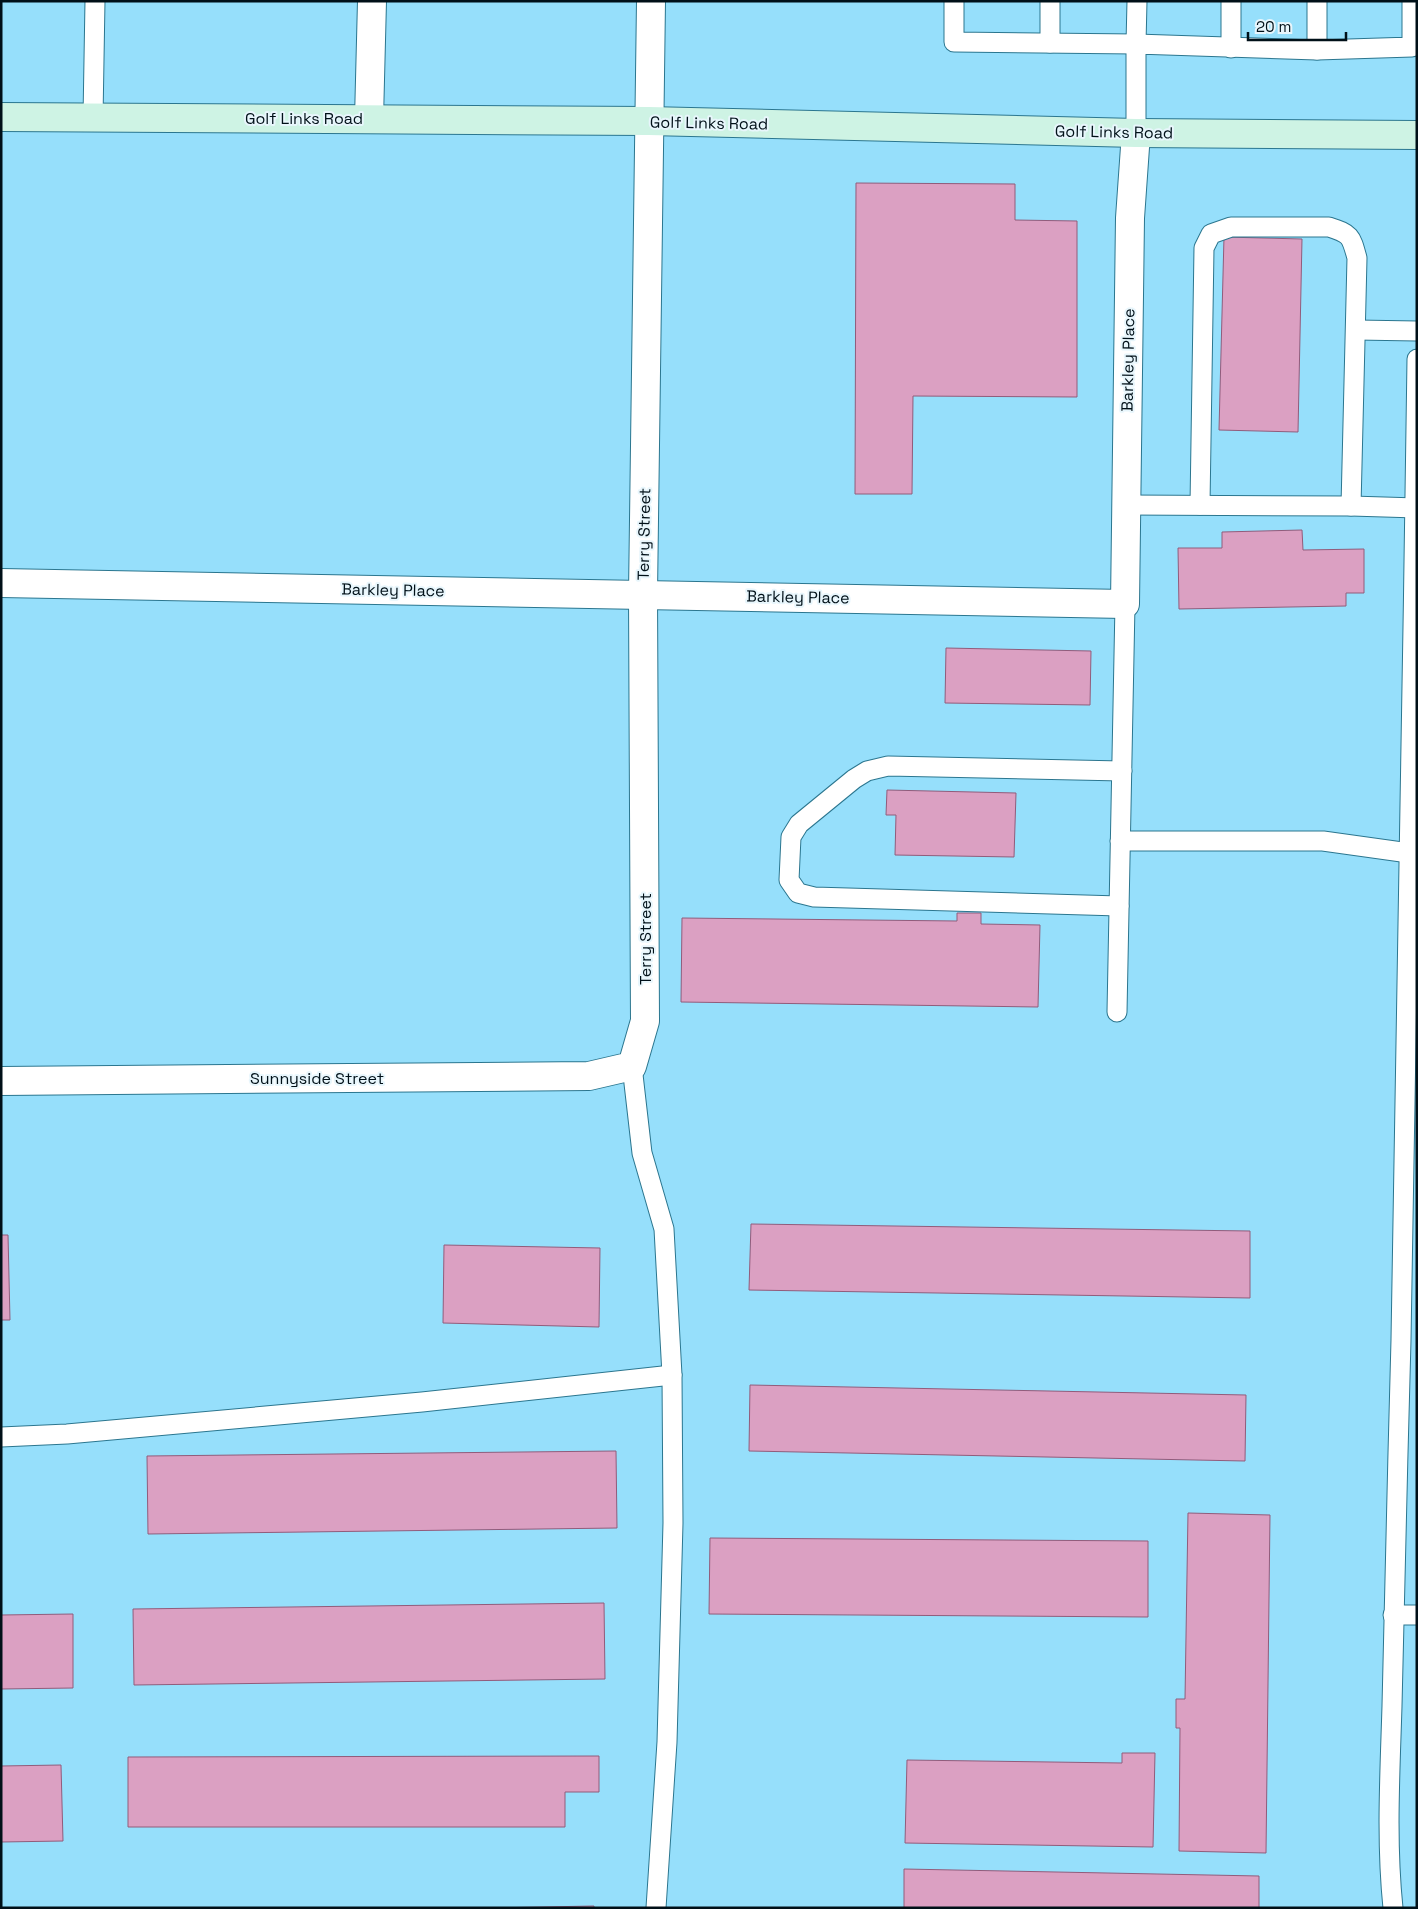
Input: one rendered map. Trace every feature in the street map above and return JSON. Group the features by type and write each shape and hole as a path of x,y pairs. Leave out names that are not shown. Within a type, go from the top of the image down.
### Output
{"street":[{"path":"370,119 372,1"},
{"name":"Terry Street","path":"632,1066 646,1021 643,594 651,1"},
{"name":"Golf Links Road","path":"1,117 649,121 1136,133 1417,135"},
{"name":"Barkley Place","path":"1,583 1125,604 1130,218 1136,133"},
{"name":"Sunnyside Street","path":"1,1081 589,1076 632,1066"}],"lane":[{"path":"93,118 95,1"},
{"path":"954,1 954,42 1136,44 1317,50 1412,47 1412,1"},
{"path":"1050,1 1050,43"},
{"path":"1136,133 1137,1"},
{"path":"1231,1 1231,48"},
{"path":"1317,1 1317,50"},
{"path":"1200,505 1204,248 1211,234 1231,227 1329,227 1345,232 1352,240 1356,258 1351,506"},
{"path":"1356,330 1417,331"},
{"path":"1393,1908 1390,1799 1393,1615 1409,1339 1412,890 1409,853 1413,799 1417,359"},
{"path":"1126,505 1416,508"},
{"path":"1117,1012 1125,604"},
{"path":"1119,906 814,897 798,893 789,880 791,837 799,824 854,779 868,770 888,766 1122,770"},
{"path":"1120,841 1323,841 1409,853"},
{"path":"632,1066 642,1153 664,1229 672,1375 673,1523 667,1742 656,1908"},
{"path":"1,1437 77,1434 422,1402 672,1375"},
{"path":"1393,1615 1417,1615"}],"building":[{"path":"856,183 1015,184 1015,220 1077,221 1077,397 913,396 912,494 855,494"},
{"path":"1224,237 1302,239 1298,432 1219,430"},
{"path":"1302,530 1303,550 1364,549 1364,593 1346,593 1346,606 1179,609 1178,548 1222,548 1222,532"},
{"path":"946,648 1091,651 1090,705 945,703"},
{"path":"887,790 1016,793 1014,857 895,855 896,815 886,815"},
{"path":"957,913 981,913 981,924 1040,925 1038,1007 681,1002 682,918 957,921"},
{"path":"751,1224 1250,1231 1250,1298 749,1290"},
{"path":"1,1235 8,1235 10,1320 1,1320"},
{"path":"444,1245 600,1248 599,1327 443,1323"},
{"path":"750,1385 1246,1395 1245,1461 749,1451"},
{"path":"616,1451 617,1528 148,1534 147,1456"},
{"path":"1188,1513 1270,1515 1266,1853 1179,1851 1180,1728 1176,1728 1176,1699 1185,1699"},
{"path":"710,1538 1148,1541 1148,1617 709,1614"},
{"path":"604,1603 605,1679 134,1685 133,1609"},
{"path":"73,1614 73,1688 1,1689 1,1615"},
{"path":"1122,1753 1155,1753 1153,1847 905,1843 907,1760 1122,1763"},
{"path":"599,1756 599,1792 565,1792 565,1827 128,1827 128,1757"},
{"path":"61,1765 63,1841 1,1842 1,1766"},
{"path":"904,1869 1259,1876 1259,1908 904,1908"},
{"path":"594,1906 594,1908 490,1908"}]}
